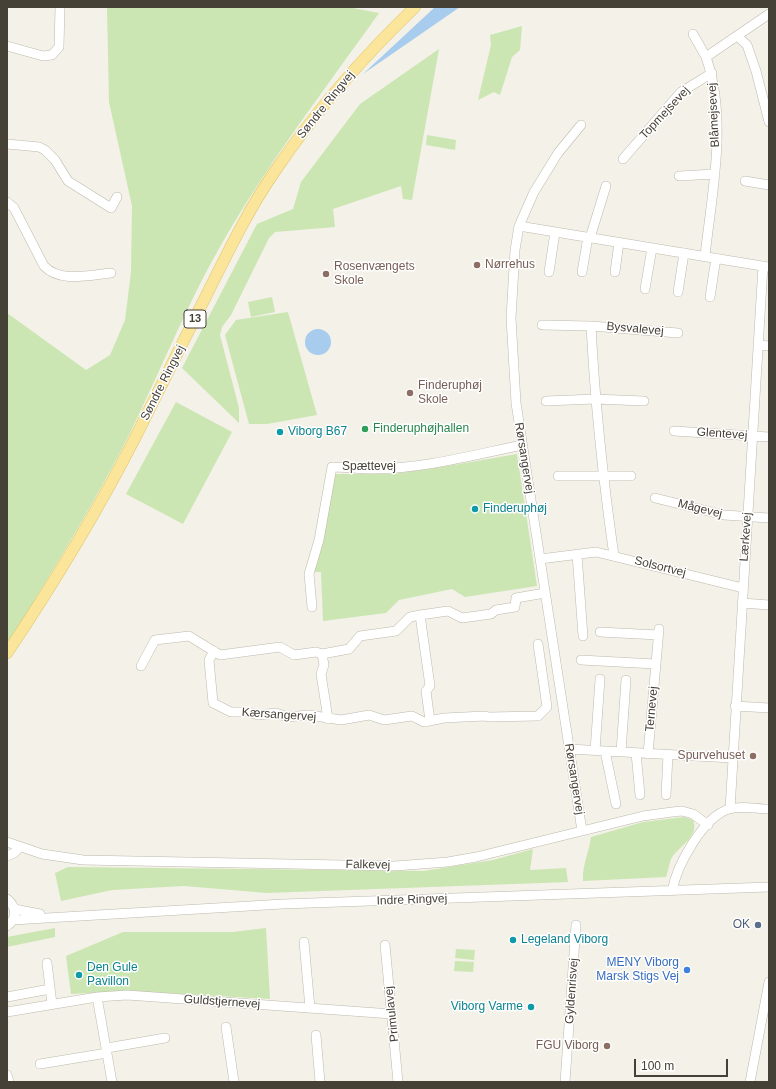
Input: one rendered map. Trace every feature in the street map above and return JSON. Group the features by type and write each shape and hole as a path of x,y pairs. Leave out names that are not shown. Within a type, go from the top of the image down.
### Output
{"main road":[{"name":"Søndre Ringvej","path":"7,653 85,532 135,438 235,239 272,175 318,113 369,52 414,7"}],"street":[{"path":"7,46 43,56 52,55 59,47 60,7"},
{"path":"706,57 769,14"},
{"name":"Blåmejsevej","path":"693,34 706,57 712,73 716,114 715,174 705,256"},
{"path":"738,36 747,45 756,71 769,122"},
{"name":"Topmejsevej","path":"623,159 680,92 712,73"},
{"name":"Rørsangervej","path":"581,125 558,153 534,192 519,226 515,250 511,318 516,404 582,831"},
{"path":"7,144 39,147 45,150 55,160 68,181 111,208 117,197"},
{"path":"679,176 715,174"},
{"path":"745,181 769,185"},
{"path":"582,272 589,237 606,186"},
{"path":"7,202 14,208 44,266 55,275 66,277 111,273"},
{"path":"519,226 766,267"},
{"path":"549,272 555,232"},
{"path":"615,272 619,242"},
{"path":"645,289 652,248"},
{"path":"678,292 684,253"},
{"path":"710,297 716,258"},
{"name":"Lærkevej","path":"730,808 758,345 766,267"},
{"name":"Bysvalevej","path":"542,325 591,326 678,333"},
{"name":"Bysvalevej","path":"591,326 595,399 602,476 614,556"},
{"path":"758,345 769,346"},
{"path":"546,400 595,399 644,401"},
{"name":"Glentevej","path":"674,431 769,437"},
{"name":"Spættevej","path":"312,607 309,574 320,532 332,467 372,469 400,467 522,445"},
{"path":"558,476 631,476"},
{"name":"Mågevej","path":"655,498 724,515 769,518"},
{"name":"Solsortvej","path":"540,559 596,552 743,588"},
{"path":"577,554 583,636"},
{"path":"141,666 155,640 189,636 220,655 280,647 294,655 316,652 322,654 349,649 360,636 396,631 410,617 448,611 462,618 491,614 496,610 515,607 516,598 545,593"},
{"path":"742,603 769,605"},
{"path":"420,615 430,686 426,691 430,721"},
{"name":"Ternevej","path":"600,632 658,632 648,754"},
{"path":"538,644 547,706 562,707"},
{"name":"Kærsangervej","path":"214,651 209,660 213,703 231,712 248,712 258,715 276,713 287,717 309,715 341,720 369,715 384,720 412,716 424,722 444,718 538,716 547,706"},
{"name":"Kærsangervej","path":"322,654 324,666 321,674 328,719"},
{"path":"581,660 655,664"},
{"path":"595,751 600,679"},
{"path":"621,752 626,680"},
{"path":"735,706 769,708"},
{"path":"569,749 732,758"},
{"path":"605,751 616,804"},
{"path":"636,753 640,795"},
{"path":"666,795 668,755"},
{"path":"672,891 681,862 688,850 718,813 730,808 769,809"},
{"name":"Falkevej","path":"7,842 42,854 83,860 395,866 448,862 476,857 644,816 682,811 693,814 708,825"},
{"path":"7,856 14,853 20,847"},
{"name":"Indre Ringvej","path":"10,923 55,916 275,904 769,887"},
{"path":"7,899 14,909 10,923"},
{"name":"Indre Ringvej","path":"14,909 55,916"},
{"name":"Gyldenrisvej","path":"565,1082 576,925"},
{"path":"304,942 310,1008"},
{"name":"Primulavej","path":"385,945 398,1082"},
{"path":"47,963 52,1004"},
{"path":"750,1082 769,982"},
{"path":"7,997 50,989"},
{"name":"Guldstjernevej","path":"7,1012 97,997 127,996 392,1014"},
{"path":"97,997 112,1082"},
{"path":"226,1027 234,1082"},
{"path":"316,1035 320,1082"},
{"path":"40,1064 165,1038"},
{"path":"7,1075 9,1082"}],"green space":[{"path":"107,7 348,7 379,13 277,156 221,245 196,292 116,460 61,557 7,643 7,313 86,370 110,355 125,320 131,272 132,206 109,102"},
{"path":"522,26 520,50 512,57 500,95 494,92 478,100 491,45 490,35"},
{"path":"439,49 412,200 403,199 401,186 333,209 335,227 275,232 269,238 231,315 222,327 220,335 239,408 239,423 182,368 257,224 293,209 301,182 360,104"},
{"path":"427,135 456,140 455,150 426,145"},
{"path":"272,297 275,312 251,317 248,302"},
{"path":"288,312 317,415 267,424 249,424 225,335 236,320"},
{"path":"176,402 232,432 183,524 126,494"},
{"path":"517,454 537,586 465,597 452,589 399,600 386,613 323,621 321,572 314,572 335,474 392,474"},
{"path":"684,817 693,820 694,831 688,841 671,859 666,877 583,881 591,837 643,822"},
{"path":"533,849 530,870 566,868 568,882 267,893 184,886 112,890 61,901 55,873 68,867 424,871 493,860"},
{"path":"55,928 55,937 7,947 7,937"},
{"path":"266,928 270,999 129,991 71,994 66,956 123,932 233,932"},
{"path":"456,949 475,950 474,960 455,958"},
{"path":"455,961 474,962 473,972 454,971"}],"water":[{"path":"435,7 460,7 363,74"},
{"path":"318,329 327,333 331,342 327,351 318,355 309,351 305,342 309,333"}],"place":[{"name":"Nørrehus","path":"477,265"},
{"name":"Rosenvængets Skole","path":"326,274"},
{"name":"Finderuphøj Skole","path":"410,393"},
{"name":"Finderuphøjhallen","path":"365,429"},
{"name":"Viborg B67","path":"280,432"},
{"name":"Finderuphøj","path":"475,509"},
{"name":"Spurvehuset","path":"753,756"},
{"name":"OK","path":"758,925"},
{"name":"Legeland Viborg","path":"513,940"},
{"name":"MENY Viborg Marsk Stigs Vej","path":"687,970"},
{"name":"Den Gule Pavillon","path":"79,975"},
{"name":"Viborg Varme","path":"531,1007"},
{"name":"FGU Viborg","path":"607,1046"}]}
